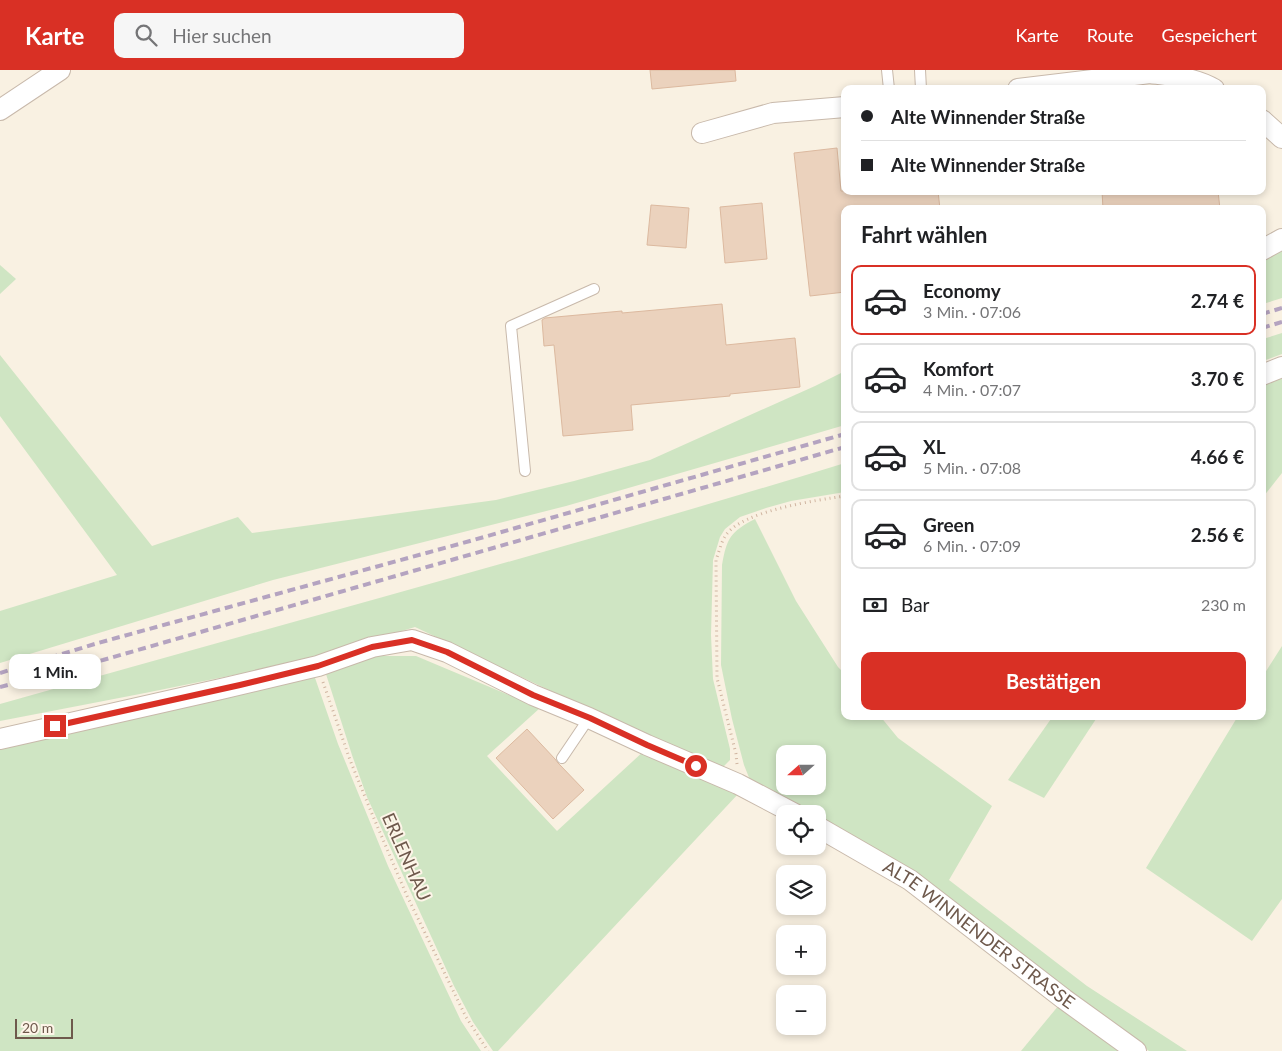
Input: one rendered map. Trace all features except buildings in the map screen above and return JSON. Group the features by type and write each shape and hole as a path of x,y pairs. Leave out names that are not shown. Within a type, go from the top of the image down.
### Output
{"street":[{"path":"0,110 60,70"},
{"path":"1051,85 1150,73 1192,80 1208,85"},
{"path":"702,133 773,113 841,107"},
{"path":"1266,124 1282,138"},
{"path":"1266,248 1282,239"},
{"path":"1266,373 1282,367"},
{"path":"0,738 318,666 372,647 412,640 447,652 533,695 590,718 738,784 778,805"},
{"name":"ALTE WINNENDER STRASSE","path":"826,831 910,880 1057,994 1136,1051"}],"lane":[{"path":"887,70 889,85"},
{"path":"920,70 922,85"},
{"path":"525,471 511,326 594,289"},
{"path":"562,758 590,718"}],"path":[{"path":"738,784 736,754 717,678 716,560 721,545 726,534 751,518 798,503 841,497"},
{"name":"ERLENHAU","path":"318,666 350,760 407,896 466,1017 488,1051"}],"green space":[{"path":"1282,247 1282,298 1266,303 1266,257"},
{"path":"0,265 16,279 0,294"},
{"path":"1282,333 1282,354 1266,360 1266,338"},
{"path":"0,355 152,546 238,517 252,533 496,500 574,481 650,460 841,373 841,426 566,506 273,580 0,663 0,611 117,575 0,416"},
{"path":"1282,376 1282,473 1266,493 1266,382"},
{"path":"841,464 841,493 791,501 740,517 725,529 720,537 713,560 711,635 713,679 730,749 730,760 722,768 713,767 415,627 307,660 0,721 0,704 740,495"},
{"path":"755,519 796,601 841,670 841,720 883,720 898,738 992,806 949,880 1087,986 1187,1051 1149,1051 943,897 826,826 826,805 788,805 752,785 744,765 732,719 721,665 722,565 728,542 735,532"},
{"path":"1282,646 1282,899 1252,941 1146,868 1236,720 1266,720 1266,671"},
{"path":"377,656 416,656 540,708 487,756 557,831 645,750 739,793 498,1051 493,1051 473,1022 454,986 367,797 325,671"},
{"path":"314,675 338,744 388,866 461,1021 481,1051 0,1051 0,746"},
{"path":"1050,720 1095,720 1044,798 1008,780"},
{"path":"1064,999 1136,1051 1021,1051"}],"railway":[{"path":"1266,313 1282,308"},
{"path":"1266,327 1282,322"},
{"path":"0,673 98,643 470,541 841,435"},
{"path":"0,687 103,660 841,448"}],"route":[{"path":"55,726 240,685 318,666 372,647 412,640 447,652 533,695 590,718 696,766"}]}
